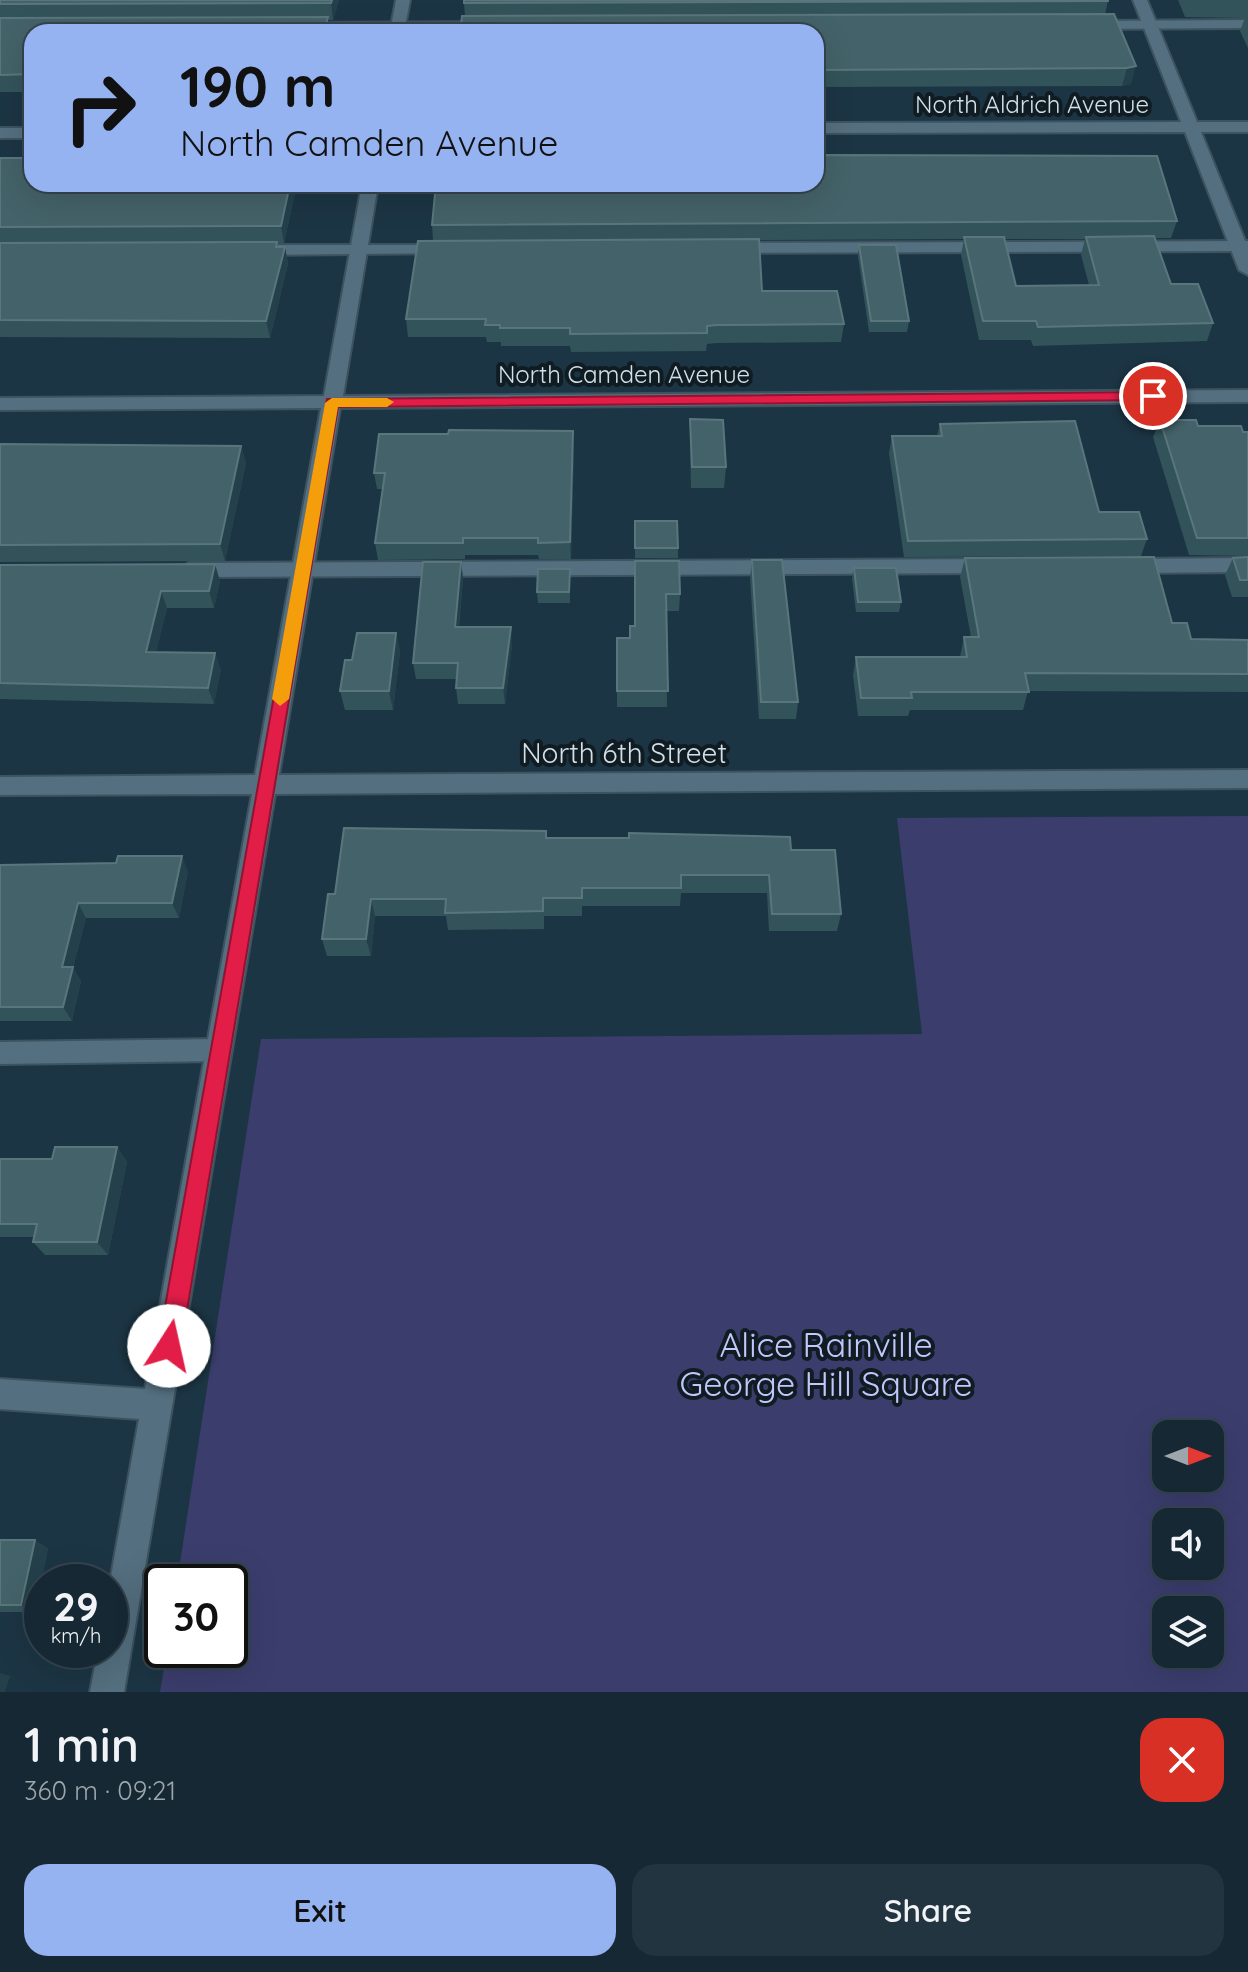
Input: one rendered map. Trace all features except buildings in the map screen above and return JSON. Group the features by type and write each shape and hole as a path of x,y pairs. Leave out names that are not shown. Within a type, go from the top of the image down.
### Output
{"street":[{"path":"398,24 403,0"},
{"path":"1140,0 1243,246 1248,270"},
{"name":"North Aldrich Avenue","path":"824,128 1248,127"},
{"path":"0,133 24,133"},
{"path":"107,1692 369,192"},
{"name":"North Camden Avenue","path":"0,404 1248,396"},
{"name":"North 6th Street","path":"0,786 1248,779"},
{"path":"0,1394 159,1405"}],"lane":[{"path":"1076,25 1248,24"},
{"path":"714,249 1243,246"},
{"path":"234,250 460,249"},
{"path":"1105,566 1248,565"},
{"path":"176,571 1010,566"},
{"path":"0,1053 220,1050"}],"green space":[{"name":"Alice Rainville George Hill Square","path":"1248,816 1248,1692 160,1692 164,1668 248,1668 248,1564 180,1564 261,1039 922,1034 897,818"}],"slow traffic":[{"path":"280,699 332,403 387,402"}],"route":[{"path":"169,1346 332,403 1153,396"}]}
